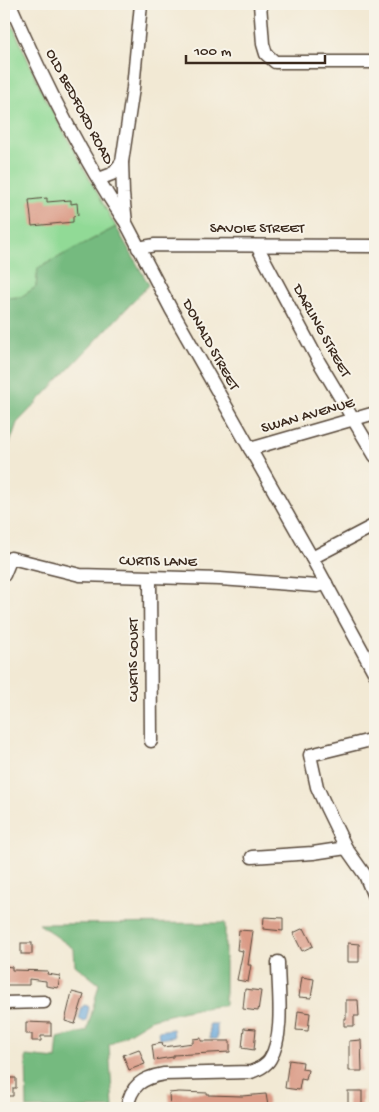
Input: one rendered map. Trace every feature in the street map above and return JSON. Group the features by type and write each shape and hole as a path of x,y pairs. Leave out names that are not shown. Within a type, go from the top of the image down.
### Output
{"street":[{"name":"OLD BEDFORD ROAD","path":"10,4 42,74 73,134 126,223"},
{"name":"DONALD STREET","path":"141,4 133,88 122,162 126,223 138,248 375,674"},
{"path":"260,4 263,44 266,54 275,62 375,62"},
{"path":"99,179 112,174 122,162"},
{"name":"SAVOIE STREET","path":"138,248 155,245 375,246"},
{"name":"DARLING STREET","path":"257,246 318,362 375,456"},
{"name":"SWAN AVENUE","path":"250,449 375,413"},
{"path":"312,558 375,525"},
{"name":"CURTIS LANE","path":"4,575 11,558 80,575 220,579 317,586 326,584"},
{"name":"CURTIS COURT","path":"150,578 150,741"},
{"path":"375,739 310,755 317,787 326,807 346,848 366,876 375,899"},
{"path":"252,858 346,848"},
{"path":"127,1108 131,1092 139,1082 152,1076 164,1074 251,1072 262,1067 270,1060 277,1042 279,1021 278,962"},
{"path":"4,1004 44,1002"}],"green space":[{"path":"4,6 42,92 116,227 38,268 36,287 21,297 4,298"},
{"path":"116,227 149,285 17,423 4,460 4,298 21,297 36,287 38,268"},
{"path":"225,923 225,1005 190,1010 152,1019 109,1045 113,1108 27,1108 26,1056 56,1059 58,1038 87,1031 99,984 75,965 74,949 39,924"}],"water":[{"path":"84,1005 89,1008 86,1021 84,1022 79,1019"},
{"path":"209,1024 217,1024 217,1039 210,1039"},
{"path":"173,1029 174,1037 159,1039 158,1031"}],"building":[{"path":"47,198 47,202 71,200 71,204 77,203 78,215 73,216 73,222 32,226 29,200"},
{"path":"264,917 283,918 283,931 263,929"},
{"path":"304,928 313,946 302,951 293,933"},
{"path":"239,930 253,931 248,965 251,965 248,982 237,980 243,951 237,950"},
{"path":"21,943 32,943 32,954 21,954"},
{"path":"348,943 359,944 359,962 348,962"},
{"path":"5,966 12,967 12,970 48,971 47,974 60,976 58,988 46,986 46,981 29,979 29,985 4,985"},
{"path":"302,977 314,979 311,998 299,997"},
{"path":"245,989 261,991 258,1011 243,1009"},
{"path":"72,992 84,995 75,1024 65,1021"},
{"path":"346,1000 358,1000 359,1016 354,1016 354,1026 344,1026"},
{"path":"298,1011 310,1013 308,1031 296,1030"},
{"path":"26,1022 51,1023 51,1036 41,1036 41,1041 32,1041 32,1034 26,1034"},
{"path":"244,1028 256,1029 254,1050 242,1048"},
{"path":"201,1038 201,1041 230,1041 230,1052 173,1055 173,1057 154,1060 152,1045 162,1043 163,1047 193,1043 193,1039"},
{"path":"361,1040 362,1071 349,1071 349,1041"},
{"path":"139,1049 145,1064 129,1070 123,1055"},
{"path":"289,1060 303,1062 302,1069 308,1070 306,1080 301,1079 299,1090 285,1088"},
{"path":"4,1078 16,1078 16,1088 13,1088 13,1096 4,1096"},
{"path":"348,1091 362,1091 362,1108 348,1108"},
{"path":"169,1093 242,1096 266,1094 268,1106 249,1108 249,1106 195,1105 195,1108 170,1108"}]}
